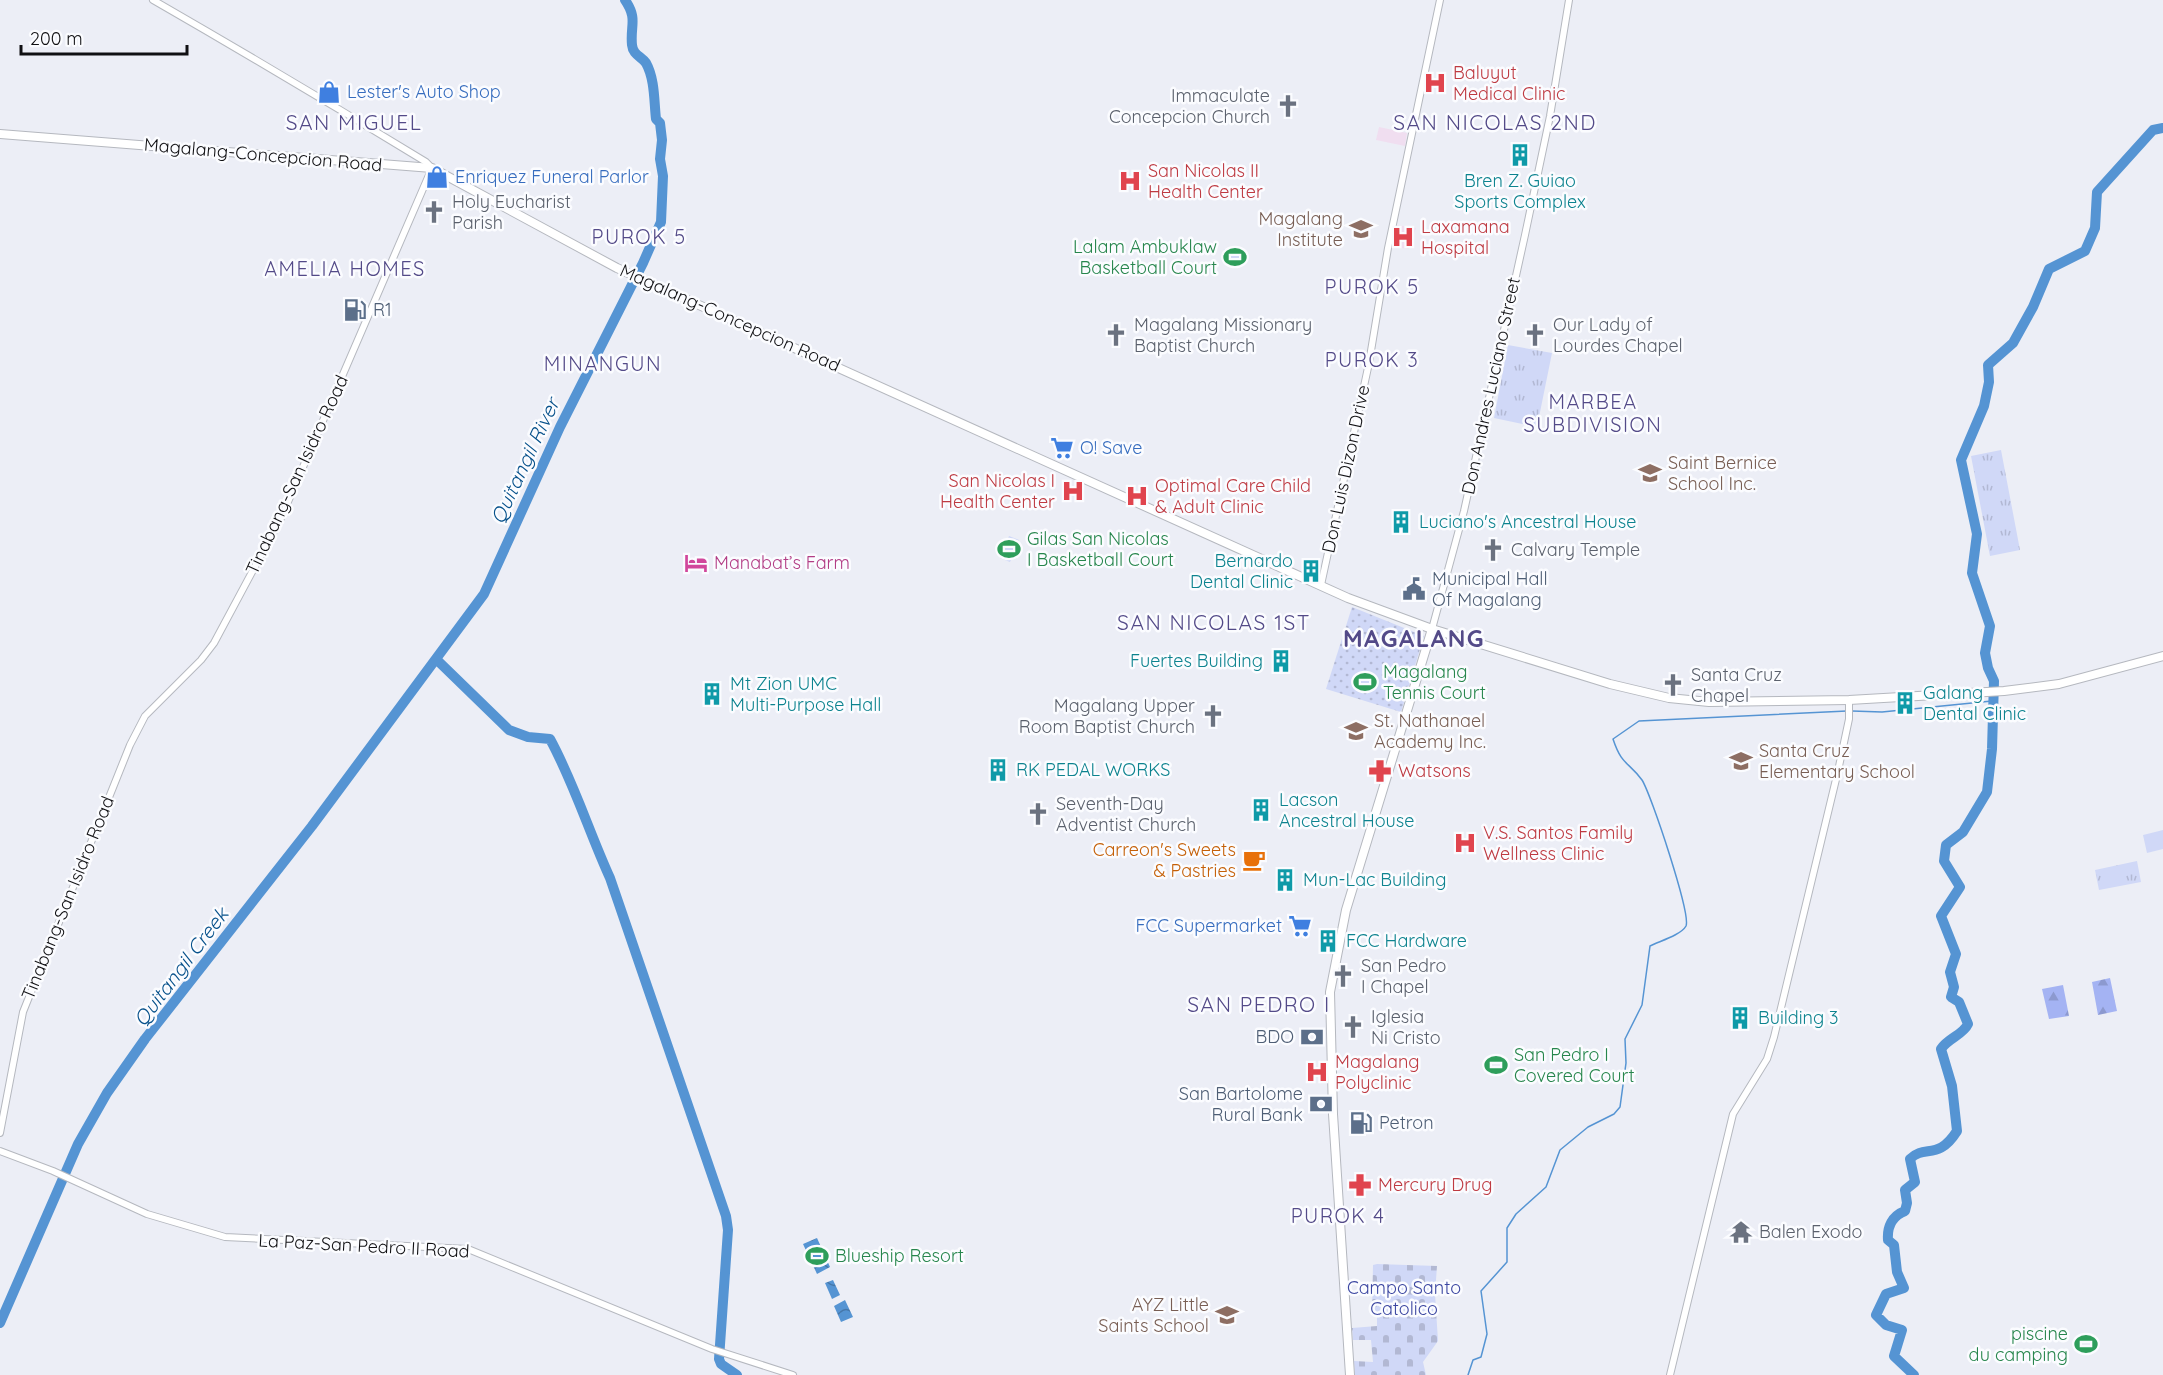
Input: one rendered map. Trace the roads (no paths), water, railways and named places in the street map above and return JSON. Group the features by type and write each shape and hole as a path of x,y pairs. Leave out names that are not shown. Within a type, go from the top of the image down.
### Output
{"main road":[{"name":"Magalang-Concepcion Road","path":"0,134 432,168 652,284 1348,598 1432,629 1610,684 1669,698 1757,703 1849,704 1984,693 2059,684 2163,656"},
{"path":"1350,1375 1332,1114 1330,992 1346,910 1432,629"}],"street":[{"path":"153,0 241,49 270,69 426,162 432,168"},
{"name":"Don Luis Dizon Drive","path":"1321,585 1369,363 1388,248 1440,0"},
{"name":"Don Andres Luciano Street","path":"1432,629 1464,511 1525,235 1550,116 1569,0"},
{"name":"Tinabang-San Isidro Road","path":"0,1132 23,1012 130,745 145,716 201,660 214,643 281,518 432,168"},
{"path":"1670,1375 1733,1114 1767,1059 1774,1036 1849,716 1849,704"},
{"name":"La Paz-San Pedro II Road","path":"0,1151 57,1173 147,1214 233,1239 468,1249 712,1349 793,1375"}],"water":[{"name":"Blueship Resort","path":"817,1238 830,1267 817,1274 803,1244"},
{"path":"833,1280 840,1295 832,1299 825,1283"},
{"path":"845,1300 853,1317 841,1322 834,1306"}],"waterway":[{"name":"Quitangil Creek","path":"0,1323 78,1144 107,1093 145,1039 312,826 484,594 560,427 643,263 661,222 662,140 660,123 656,119 651,76 646,63 633,48 632,17 625,0"},
{"path":"1914,1375 1894,1356 1902,1330 1886,1325 1876,1315 1886,1294 1904,1288 1897,1272 1894,1245 1888,1240 1888,1235 1894,1219 1905,1211 1907,1203 1905,1190 1915,1182 1910,1159 1944,1146 1957,1131 1952,1086 1941,1049 1968,1024 1959,1002 1951,997 1954,987 1950,972 1956,954 1941,916 1960,887 1944,861 1946,845 1963,832 1987,792 1992,749 1994,681 1985,653 1990,626 1972,573 1977,534 1961,460 1984,406 1989,382 1988,365 2013,343 2033,307 2049,269 2085,251 2095,228 2097,192 2153,130 2163,128"},
{"path":"437,660 509,730 528,737 550,739 574,790 610,878 726,1216 728,1230 719,1359 721,1364 737,1375"},
{"path":"1852,711 1882,712 1992,701"},
{"path":"1468,1375 1473,1360 1481,1357 1487,1334 1481,1291 1507,1262 1507,1228 1516,1214 1546,1187 1560,1150 1588,1127 1614,1114 1620,1107 1626,1063 1625,1039 1642,1005 1650,946 1675,935 1686,926 1677,878 1647,790 1642,780 1622,759 1613,739 1639,721 1847,711"}],"place":[{"name":"Baluyut Medical Clinic","path":"1435,83"},
{"name":"Lester's Auto Shop","path":"329,92"},
{"name":"Immaculate Concepcion Church","path":"1288,106"},
{"name":"Bren Z. Guiao Sports Complex","path":"1520,155"},
{"name":"Enriquez Funeral Parlor","path":"437,177"},
{"name":"San Nicolas II Health Center","path":"1130,181"},
{"name":"Holy Eucharist Parish","path":"434,212"},
{"name":"Magalang Institute","path":"1361,229"},
{"name":"Laxamana Hospital","path":"1403,237"},
{"name":"Lalam Ambuklaw Basketball Court","path":"1235,257"},
{"name":"R1","path":"355,310"},
{"name":"Magalang Missionary Baptist Church","path":"1116,335"},
{"name":"Our Lady of Lourdes Chapel","path":"1535,335"},
{"name":"O! Save","path":"1062,448"},
{"name":"Saint Bernice School Inc.","path":"1650,473"},
{"name":"San Nicolas I Health Center","path":"1073,491"},
{"name":"Optimal Care Child & Adult Clinic","path":"1137,496"},
{"name":"Luciano's Ancestral House","path":"1401,522"},
{"name":"Gilas San Nicolas I Basketball Court","path":"1009,549"},
{"name":"Calvary Temple","path":"1493,550"},
{"name":"Manabat’s Farm","path":"696,563"},
{"name":"Bernardo Dental Clinic","path":"1311,571"},
{"name":"Municipal Hall Of Magalang","path":"1414,589"},
{"name":"Fuertes Building","path":"1281,661"},
{"name":"Magalang Tennis Court","path":"1365,682"},
{"name":"Santa Cruz Chapel","path":"1673,685"},
{"name":"Mt Zion UMC Multi-Purpose Hall","path":"712,694"},
{"name":"Galang Dental Clinic","path":"1905,703"},
{"name":"Magalang Upper Room Baptist Church","path":"1213,716"},
{"name":"St. Nathanael Academy Inc.","path":"1356,731"},
{"name":"Santa Cruz Elementary School","path":"1741,761"},
{"name":"RK PEDAL WORKS","path":"998,770"},
{"name":"Watsons","path":"1380,771"},
{"name":"Lacson Ancestral House","path":"1261,810"},
{"name":"Seventh-Day Adventist Church","path":"1038,814"},
{"name":"V.S. Santos Family Wellness Clinic","path":"1465,843"},
{"name":"Carreon's Sweets & Pastries","path":"1254,860"},
{"name":"Mun-Lac Building","path":"1285,880"},
{"name":"FCC Supermarket","path":"1300,926"},
{"name":"FCC Hardware","path":"1328,941"},
{"name":"San Pedro I Chapel","path":"1343,976"},
{"name":"Building 3","path":"1740,1018"},
{"name":"Iglesia Ni Cristo","path":"1353,1027"},
{"name":"BDO","path":"1312,1037"},
{"name":"San Pedro I Covered Court","path":"1496,1065"},
{"name":"Magalang Polyclinic","path":"1317,1072"},
{"name":"San Bartolome Rural Bank","path":"1321,1104"},
{"name":"Petron","path":"1361,1123"},
{"name":"Mercury Drug","path":"1360,1185"},
{"name":"Balen Exodo","path":"1741,1232"},
{"name":"Blueship Resort","path":"817,1256"},
{"name":"AYZ Little Saints School","path":"1227,1315"},
{"name":"piscine du camping","path":"2086,1344"}],"district":[{"name":"SAN MIGUEL","path":"354,123"},
{"name":"SAN NICOLAS 2ND","path":"1495,123"},
{"name":"PUROK 5","path":"639,237"},
{"name":"AMELIA HOMES","path":"345,269"},
{"name":"PUROK 5","path":"1372,287"},
{"name":"PUROK 3","path":"1372,360"},
{"name":"MINANGUN","path":"603,364"},
{"name":"MARBEA SUBDIVISION","path":"1593,414"},
{"name":"SAN NICOLAS 1ST","path":"1214,623"},
{"name":"MAGALANG","path":"1414,639"},
{"name":"SAN PEDRO I","path":"1259,1005"},
{"name":"PUROK 4","path":"1338,1216"}],"water label":[{"name":"Quitangil River","path":"525,461"}],"park label":[{"name":"Campo Santo Catolico","path":"1404,1298"}]}
